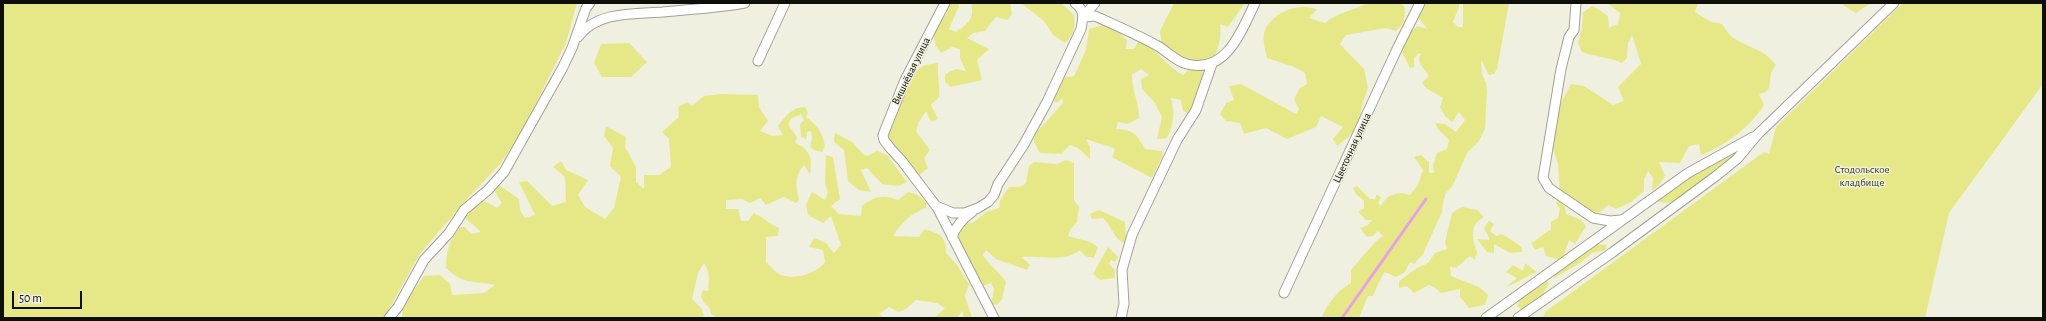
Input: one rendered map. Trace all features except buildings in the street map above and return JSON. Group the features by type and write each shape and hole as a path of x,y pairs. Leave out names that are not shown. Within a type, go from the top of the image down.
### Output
{"street":[{"path":"572,48 586,8 590,3"},
{"path":"631,13 639,3"},
{"path":"389,318 398,307 424,260 449,233 464,210 488,190 504,172 583,30 591,25 612,17 631,13 661,12 745,3"},
{"path":"758,61 785,3"},
{"name":"Вишнёвая улица","path":"936,206 884,140 883,135 899,92 945,3"},
{"path":"1075,3 1079,6 1084,17"},
{"path":"952,237 957,226 964,217 988,202 994,195 998,184 1027,140 1066,63 1081,29 1084,17 1095,3"},
{"path":"1084,17 1095,16 1157,45 1186,64 1202,66 1215,63 1227,53 1241,31 1255,3"},
{"name":"Цветочная улица","path":"1284,293 1398,47 1420,3"},
{"path":"1576,3 1574,30 1569,37 1560,69 1543,178 1549,188 1593,218 1610,221 1622,219"},
{"path":"1518,318 1684,201 1737,159 1758,134 1894,3"},
{"path":"1121,318 1124,304 1122,270 1132,235 1177,140 1196,110 1212,64"},
{"path":"1486,318 1548,275 1622,219 1688,173 1758,134"},
{"path":"936,206 953,213 965,213 978,208"},
{"path":"936,206 994,318"}],"green space":[{"path":"3,3 577,3 566,43 521,133 501,163 466,200 419,255 384,318 3,318"},
{"path":"949,3 958,3 959,6 949,29 956,32 970,20 972,13 971,3 1010,3 1012,14 1008,20 996,17 985,31 973,33 967,38 989,49 977,60 982,80 951,87 945,82 945,74 956,69 966,71 960,58 960,49 952,47 941,53 936,46 933,33 947,13"},
{"path":"1021,3 1061,3 1074,15 1074,27 1072,34 1065,43 1053,35 1044,21"},
{"path":"1174,3 1245,3 1228,27 1220,24 1219,44 1212,62 1186,61 1162,46 1160,31"},
{"path":"1368,3 1401,3 1405,8 1404,22 1396,31 1386,28 1346,35 1340,44 1364,69 1368,88 1359,120 1351,135 1337,146 1333,139 1343,127 1321,116 1316,127 1287,139 1266,128 1244,134 1240,123 1226,121 1220,114 1226,103 1234,100 1229,86 1241,84 1296,114 1299,109 1294,100 1299,89 1307,84 1305,73 1292,66 1267,58 1264,47 1264,35 1266,28 1270,22 1282,12 1296,8 1310,7 1317,9 1309,18 1325,23 1340,14"},
{"path":"1426,3 1459,3 1459,7 1453,22 1458,27 1463,27 1463,3 1509,3 1497,69 1494,74 1489,75 1481,60 1482,74 1486,83 1487,91 1485,129 1479,141 1467,153 1453,185 1446,193 1442,212 1423,254 1414,264 1410,262 1405,272 1396,277 1385,272 1373,296 1368,296 1359,318 1321,318 1333,298 1351,283 1351,270 1375,242 1383,236 1378,231 1373,236 1367,237 1360,228 1368,225 1372,220 1366,220 1358,212 1364,208 1364,201 1356,194 1353,188 1357,186 1370,199 1375,199 1377,194 1381,198 1378,203 1381,206 1386,199 1393,194 1401,193 1410,195 1418,185 1423,170 1414,157 1421,155 1429,162 1429,173 1434,173 1433,165 1437,153 1447,149 1449,140 1438,129 1435,123 1445,124 1456,132 1465,120 1459,112 1452,122 1445,116 1440,107 1443,98 1426,88 1422,83 1429,76 1420,64 1419,58 1421,54 1418,53 1414,59 1414,67 1410,68 1401,50 1408,30 1413,30 1417,26 1428,29 1418,18 1418,11"},
{"path":"1607,3 1698,3 1695,12 1711,22 1722,24 1735,39 1765,54 1776,65 1771,74 1769,89 1759,94 1764,105 1752,121 1736,135 1719,147 1701,155 1699,144 1689,146 1680,163 1659,162 1665,176 1659,185 1652,191 1653,178 1648,171 1644,179 1644,191 1631,202 1616,209 1608,205 1600,212 1589,214 1560,196 1558,163 1551,144 1561,103 1571,84 1584,86 1613,105 1624,101 1618,87 1641,64 1632,35 1628,43 1627,58 1622,63 1612,59 1582,52 1578,43 1582,27 1583,12 1593,6 1608,16 1609,28 1618,24 1620,13"},
{"path":"1843,3 1871,3 1856,13 1843,5"},
{"name":"Стодольское кладбище","path":"1903,3 2043,3 2043,84 1949,213 1925,318 1543,318 1545,312 1764,152 1769,154 1776,127"},
{"path":"1103,25 1116,30 1127,40 1126,49 1134,49 1139,40 1145,43 1171,67 1183,75 1190,68 1202,71 1205,80 1196,92 1196,105 1190,114 1183,111 1181,100 1171,98 1173,118 1171,128 1167,138 1157,139 1162,117 1155,103 1142,89 1141,79 1149,75 1141,69 1132,75 1139,118 1128,124 1118,122 1116,129 1127,130 1134,133 1145,149 1162,151 1163,155 1152,178 1112,157 1115,149 1086,139 1090,147 1090,159 1078,148 1070,145 1061,154 1040,153 1034,142 1035,134 1062,104 1063,98 1056,103 1051,98 1062,78 1074,76 1086,50 1089,29"},
{"path":"629,43 647,62 631,77 602,77 594,63 601,44"},
{"path":"938,63 939,97 931,105 938,119 931,122 926,111 919,122 916,131 930,150 924,158 928,168 917,177 886,139 894,123 904,90 912,76 923,66"},
{"path":"721,94 758,95 759,107 768,121 760,131 773,136 783,135 778,126 793,110 800,107 805,107 808,112 806,117 814,123 821,133 824,141 825,146 822,152 814,150 810,147 812,138 811,131 807,132 806,139 801,137 800,124 804,120 801,114 792,118 788,124 797,137 795,143 807,151 811,159 810,174 804,165 797,177 799,200 796,203 784,197 766,205 760,198 750,203 742,199 726,200 726,209 738,209 741,221 748,221 754,213 779,228 778,236 766,237 766,262 775,271 781,275 793,277 811,273 821,266 825,262 823,250 809,247 814,238 826,243 834,253 841,245 831,216 823,223 808,215 806,204 812,192 825,200 828,192 825,184 826,155 833,157 840,199 831,206 839,214 861,216 862,206 871,200 879,197 888,197 898,200 908,192 916,194 926,202 926,208 907,219 893,236 919,237 925,229 935,232 941,236 945,243 946,253 957,265 969,284 965,296 972,318 964,318 962,311 957,318 934,318 945,308 937,303 916,300 906,309 898,312 889,307 879,314 885,318 717,318 711,314 709,307 705,304 701,297 703,290 708,291 709,280 704,263 698,273 692,299 701,308 704,315 702,318 402,318 403,305 424,276 440,275 450,284 452,295 484,293 495,285 459,278 446,268 446,262 451,241 460,227 465,227 471,234 481,232 465,218 471,210 485,201 497,208 502,203 495,192 499,185 519,199 520,210 525,218 535,215 519,182 527,181 552,206 566,202 565,177 553,167 561,161 566,170 588,180 578,195 585,207 605,219 614,208 621,177 610,166 613,148 604,136 606,126 626,137 625,147 636,167 636,182 644,189 644,175 659,175 671,167 669,139 662,132 679,117 678,107 687,102 692,106 704,96"},
{"path":"835,133 852,142 863,154 868,156 877,151 887,155 907,182 898,186 882,184 867,168 861,170 871,192 859,190 848,181 844,150 834,142"},
{"path":"1731,152 1738,152 1675,201 1665,203 1656,201 1693,175"},
{"path":"1066,160 1074,163 1074,200 1079,207 1077,222 1070,230 1068,236 1090,242 1098,247 1094,258 1085,256 1080,250 1067,256 1052,258 1022,257 1030,265 1027,270 996,259 986,250 983,255 1006,282 1002,299 997,305 991,304 994,289 991,283 980,287 954,238 964,225 974,222 986,212 999,208 1000,200 1009,187 1020,187 1026,183 1029,166 1034,162 1057,164"},
{"path":"1557,200 1564,206 1566,214 1581,220 1586,226 1575,244 1569,240 1564,255 1559,260 1546,256 1543,247 1535,250 1531,243 1551,230 1551,222 1558,218 1560,209 1556,203"},
{"path":"1462,207 1477,210 1484,217 1476,224 1473,232 1477,252 1475,260 1470,256 1456,268 1450,267 1451,276 1479,287 1488,295 1485,305 1469,308 1460,297 1460,289 1441,293 1429,285 1414,293 1407,286 1399,288 1399,281 1417,268 1428,263 1435,253 1447,249 1445,242 1452,213"},
{"path":"1099,210 1125,222 1126,240 1123,243 1117,238 1103,218 1092,219 1090,214"},
{"path":"1489,221 1494,224 1490,231 1496,236 1502,234 1522,247 1522,252 1510,253 1494,244 1494,253 1487,252 1477,239 1490,240 1484,228"},
{"path":"1596,244 1607,245 1605,250 1592,253 1580,263 1554,278 1554,274"},
{"path":"1108,247 1118,257 1115,262 1111,260 1109,264 1115,270 1115,278 1100,280 1093,274"},
{"path":"1525,263 1537,272 1506,287 1517,278 1506,272 1513,265 1523,271"},
{"path":"1547,281 1549,284 1542,295 1522,310 1517,306 1521,298"}],"waterway":[{"path":"1342,318 1426,199"}]}
